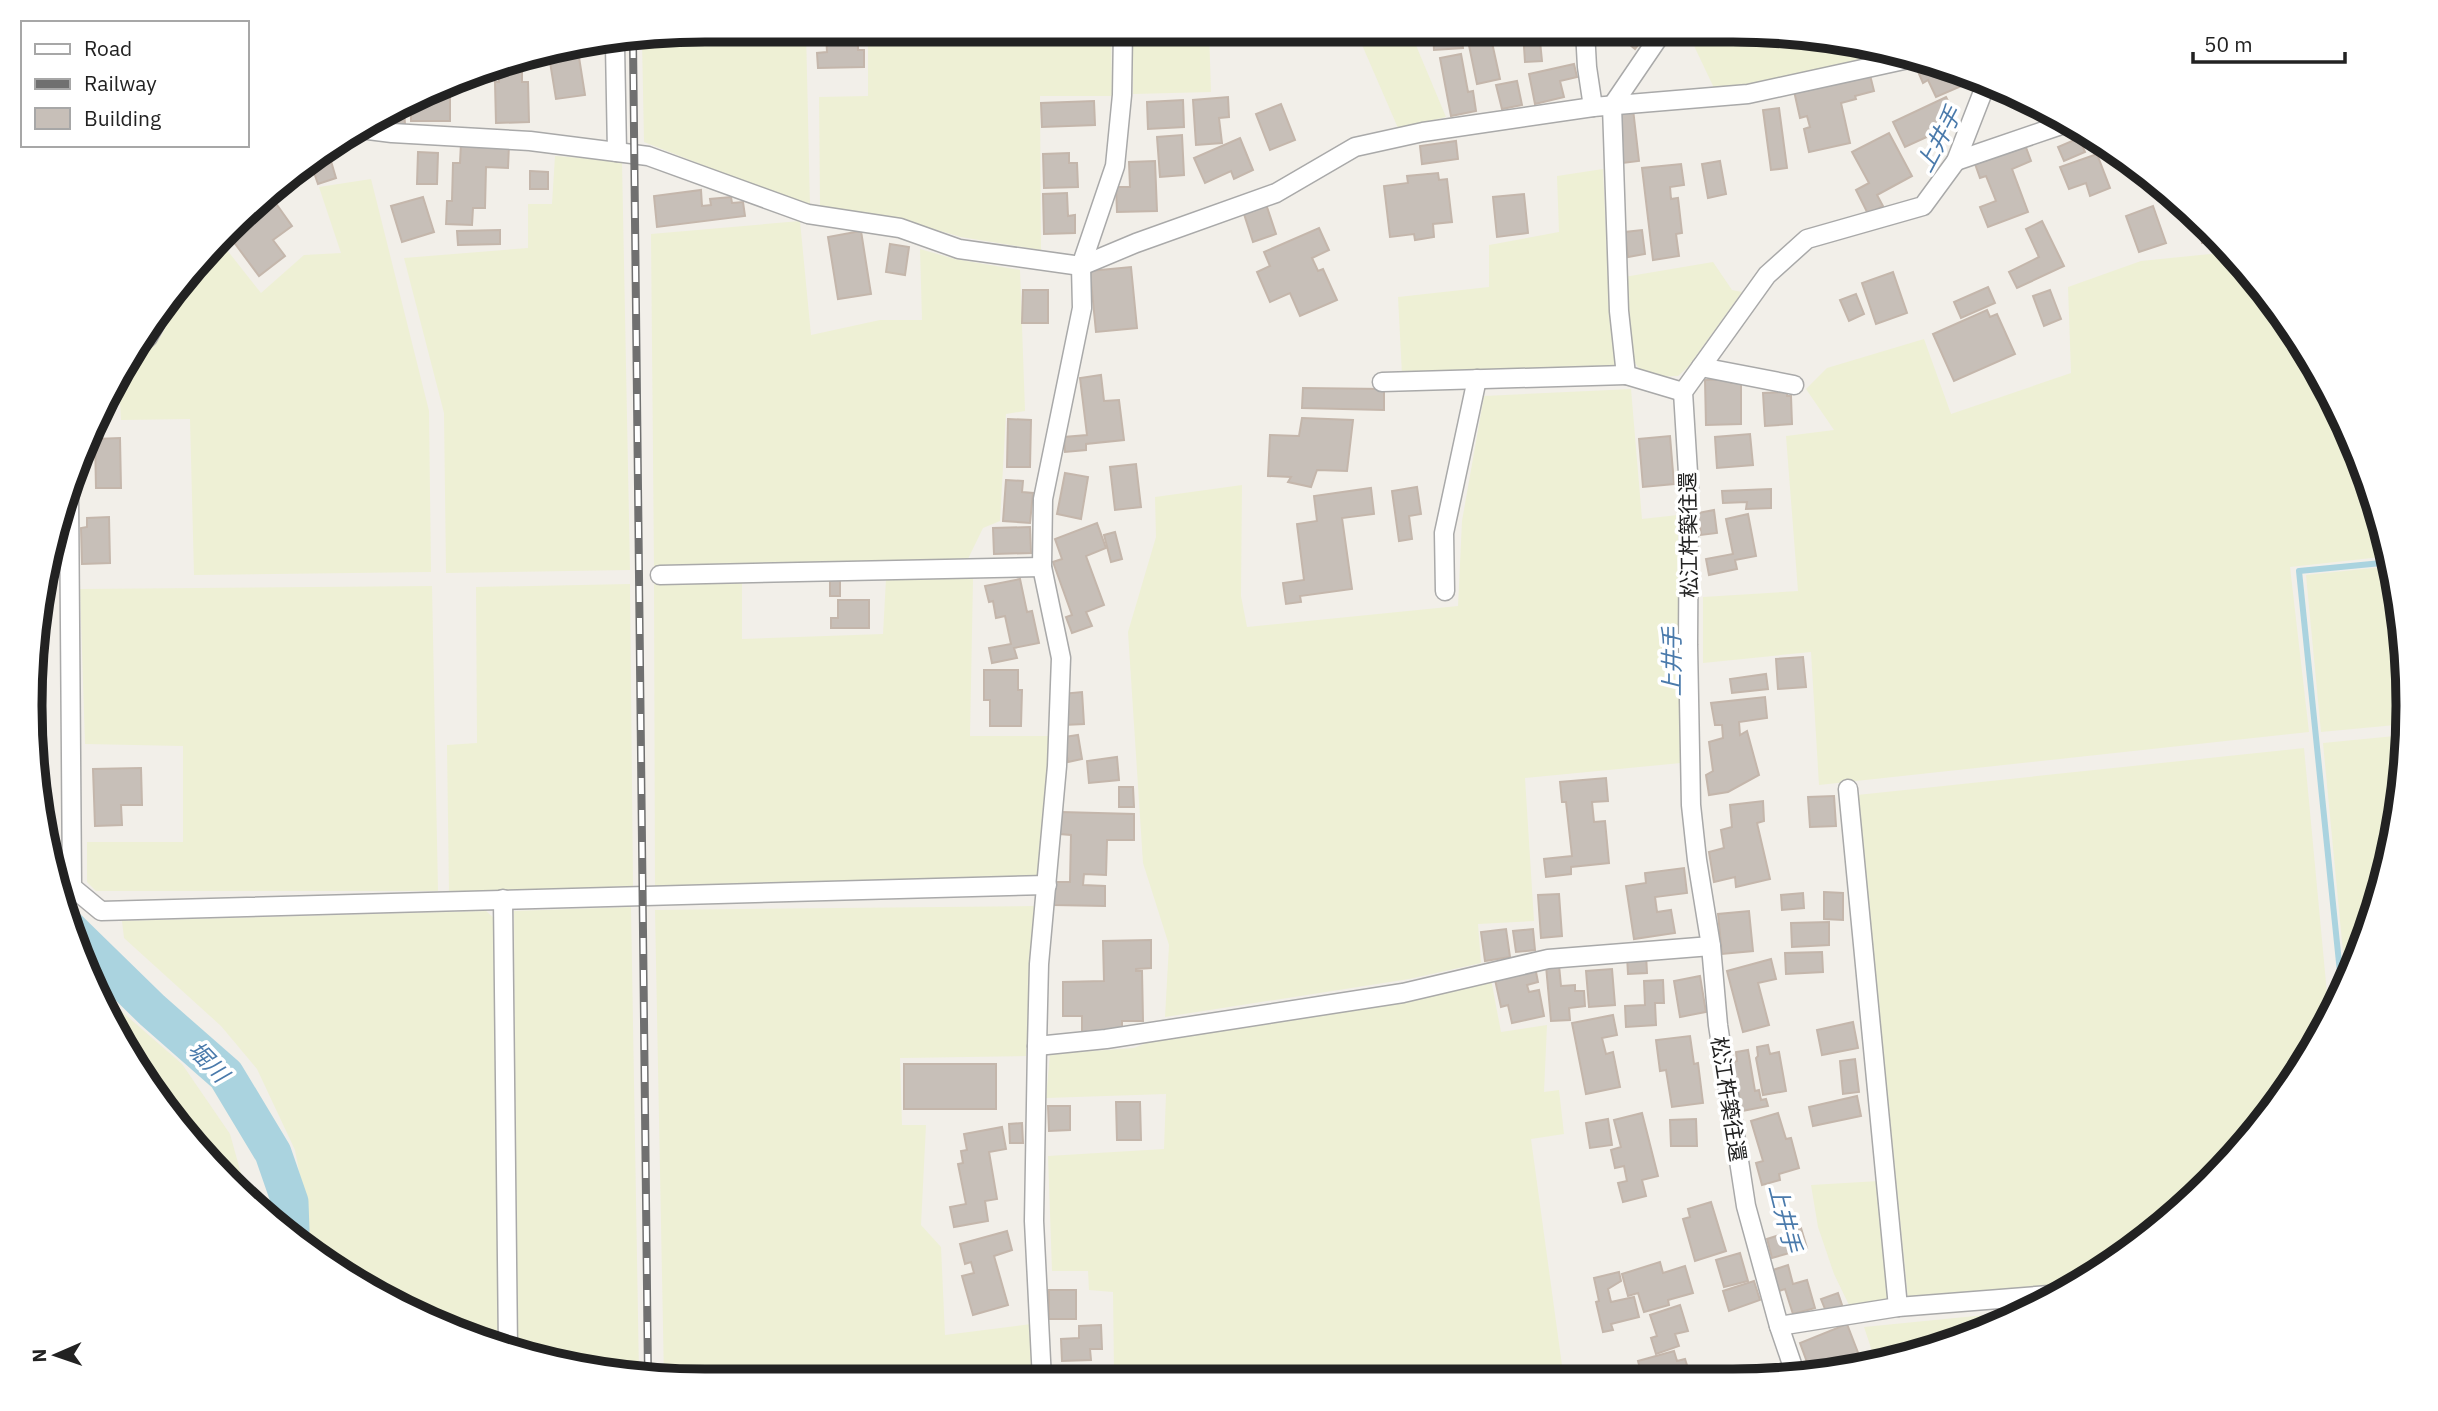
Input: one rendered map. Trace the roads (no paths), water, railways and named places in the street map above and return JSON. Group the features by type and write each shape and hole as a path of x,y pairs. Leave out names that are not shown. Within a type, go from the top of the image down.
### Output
{"street":[{"path":"1041,1369 1034,1221 1039,964 1057,766 1061,658 1042,567 1043,499 1082,307 1081,267 1115,166 1122,95 1123,42"},
{"path":"1586,42 1592,107"},
{"path":"1626,375 1619,311 1612,106 1656,42"},
{"path":"615,49 617,152"},
{"path":"375,130 530,141 649,156 808,214 900,228 959,249 1081,267 1136,243 1276,192 1355,147 1423,132 1592,107 1748,94 1893,62"},
{"path":"1382,382 1626,375 1683,392 1767,275 1807,239 1923,206 1956,161 1983,92"},
{"path":"1956,161 2056,127"},
{"path":"1701,367 1794,385"},
{"path":"1445,591 1444,533 1477,379"},
{"name":"松江杵築往還","path":"1683,392 1689,489 1691,805 1697,860 1711,946 1718,1025 1746,1206 1793,1366"},
{"path":"69,519 72,887 101,911 1047,885"},
{"path":"660,575 1042,567"},
{"path":"1848,789 1898,1307"},
{"path":"503,899 508,1339"},
{"path":"1037,1046 1106,1039 1403,993 1549,959 1711,946"},
{"path":"1779,1326 1898,1307 2035,1296"}],"waterway":[{"path":"2340,971 2299,571 2380,563"},
{"name":"堀川","path":"89,948 152,1010 226,1075 273,1153 290,1202 291,1223"}],"railway":[{"path":"633,46 648,1366"}],"water label":[{"name":"上井手","path":"1938,139"},
{"name":"上井手","path":"1671,662"},
{"name":"上井手","path":"1786,1218"}]}
